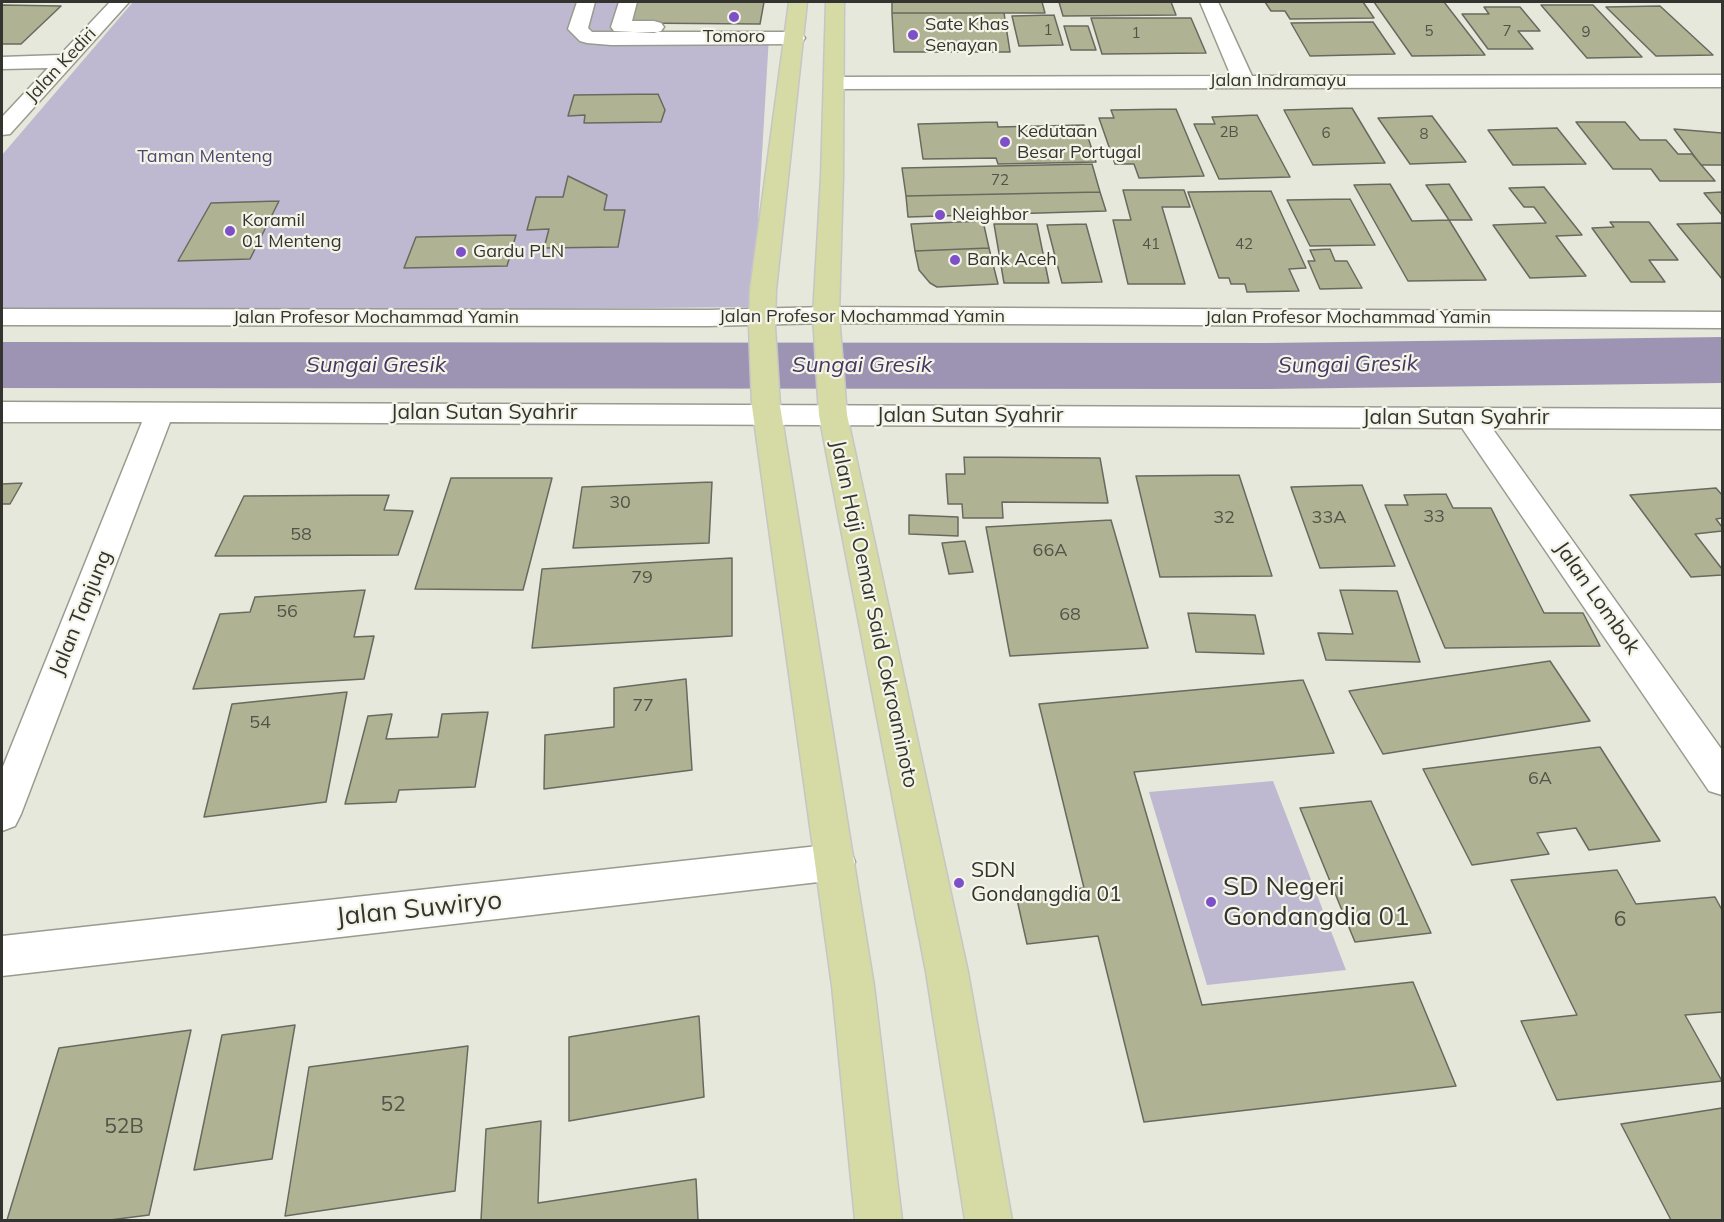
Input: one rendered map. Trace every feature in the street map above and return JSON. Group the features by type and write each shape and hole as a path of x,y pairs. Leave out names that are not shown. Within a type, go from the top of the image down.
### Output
{"main road":[{"path":"798,2 772,212 762,322 766,410 836,862 853,986 879,1221"},
{"name":"Jalan Haji Oemar Said Cokroaminoto","path":"835,2 827,320 834,409 947,972 989,1221"}],"street":[{"name":"Jalan Kediri","path":"2,129 120,2"},
{"path":"586,2 578,29 587,37 611,39 796,32"},
{"path":"628,2 621,27 796,32"},
{"path":"1209,2 1244,81"},
{"path":"2,63 66,61"},
{"name":"Jalan Indramayu","path":"834,83 1722,81"},
{"name":"Jalan Profesor Mochammad Yamin","path":"2,317 762,322 827,320 1722,320"},
{"name":"Jalan Sutan Syahrir","path":"2,412 834,409 1470,418 1722,419"},
{"name":"Jalan Tanjung","path":"2,814 160,412"},
{"name":"Jalan Lombok","path":"1470,418 1722,779"},
{"name":"Jalan Suwiryo","path":"2,956 836,862"}],"green space":[{"name":"Taman Menteng","path":"133,2 618,2 612,34 769,36 753,307 2,314 2,155"},
{"path":"1273,781 1346,970 1207,985 1149,792"}],"building":[{"path":"637,2 764,2 760,24 630,23"},
{"path":"892,2 1042,2 1045,13 892,13"},
{"path":"1059,2 1171,2 1176,15 1063,16"},
{"path":"1265,2 1363,2 1374,18 1290,19 1285,11 1271,11"},
{"path":"1374,2 1444,2 1485,55 1412,56"},
{"path":"2,5 61,6 21,44 2,44"},
{"path":"1541,5 1593,5 1642,57 1587,58"},
{"path":"1660,6 1713,55 1656,56 1606,7"},
{"path":"1484,7 1520,7 1540,31 1518,31 1533,49 1488,49 1462,14 1489,14"},
{"path":"892,13 1004,13 1010,52 894,52"},
{"path":"1054,15 1063,45 1019,46 1012,16"},
{"path":"1091,18 1191,18 1206,53 1102,54"},
{"path":"1373,22 1395,54 1310,56 1291,23"},
{"path":"1064,26 1088,26 1096,50 1071,50"},
{"path":"658,94 665,110 661,122 584,123 585,115 568,116 574,95"},
{"path":"1352,108 1385,163 1313,165 1284,110"},
{"path":"1176,109 1204,176 1139,178 1134,164 1115,164 1099,118 1114,118 1111,110"},
{"path":"1257,115 1290,177 1219,179 1194,124 1215,124 1212,117"},
{"path":"1432,116 1466,162 1410,164 1378,118"},
{"name":"Kedutaan Besar Portugal","path":"997,122 998,127 1084,125 1096,162 998,164 996,158 923,159 918,124"},
{"path":"1576,122 1625,122 1640,140 1666,140 1678,154 1692,154 1715,181 1660,181 1651,169 1613,169"},
{"path":"1557,128 1586,164 1513,165 1488,130"},
{"path":"1674,129 1722,133 1722,165 1701,165"},
{"path":"1092,164 1100,192 906,196 902,168"},
{"path":"568,176 607,195 604,210 625,210 618,247 544,248 549,229 527,230 536,197 563,197"},
{"path":"1390,184 1412,221 1449,220 1486,280 1408,281 1354,185"},
{"path":"1449,184 1472,220 1449,220 1426,185"},
{"path":"1544,187 1582,235 1556,236 1586,276 1530,278 1493,225 1546,223 1534,207 1524,207 1509,188"},
{"path":"1123,190 1184,190 1190,207 1162,207 1185,284 1128,284 1113,220 1131,220"},
{"path":"1271,191 1306,268 1289,269 1299,291 1247,292 1245,284 1231,284 1229,278 1219,278 1188,192"},
{"path":"1100,192 1106,211 908,217 906,196"},
{"path":"1722,192 1722,215 1704,193"},
{"path":"1350,199 1375,245 1310,246 1287,200"},
{"name":"Koramil 01 Menteng","path":"279,201 250,259 178,261 211,203"},
{"path":"983,221 989,248 915,251 911,224"},
{"path":"1610,222 1649,222 1678,260 1649,260 1665,282 1631,282 1592,228 1614,227"},
{"path":"1722,223 1722,279 1677,224"},
{"path":"994,224 1037,224 1049,283 1004,283"},
{"path":"1086,224 1102,282 1062,283 1047,225"},
{"name":"Gardu PLN","path":"516,235 507,266 404,268 416,237"},
{"name":"Bank Aceh","path":"989,248 998,284 937,287 930,283 919,270 915,251"},
{"path":"1330,249 1335,261 1347,261 1362,288 1320,289 1308,261 1315,261 1310,250"},
{"path":"964,457 1100,458 1108,503 1002,502 1003,518 963,518 962,504 948,504 946,474 965,474"},
{"path":"1239,475 1272,576 1160,577 1136,476"},
{"path":"451,478 552,478 523,590 415,589"},
{"path":"712,482 709,543 573,548 582,487"},
{"path":"22,483 10,504 2,504 2,484"},
{"path":"1362,485 1395,566 1320,568 1291,487"},
{"path":"1716,488 1722,495 1722,518 1716,519 1722,531 1695,534 1722,569 1722,575 1691,577 1630,495"},
{"path":"1446,494 1453,508 1491,508 1544,613 1583,613 1600,646 1445,648 1385,505 1408,505 1404,495"},
{"path":"389,495 384,510 413,511 398,555 215,556 244,496"},
{"path":"909,515 958,517 958,536 909,534"},
{"path":"1111,520 1148,648 1010,656 986,527"},
{"path":"965,541 973,572 949,574 942,543"},
{"path":"732,558 732,636 532,648 542,569"},
{"path":"365,590 354,637 374,636 364,679 193,689 220,614 250,612 255,597"},
{"path":"1340,590 1397,591 1420,662 1326,660 1318,633 1353,634"},
{"path":"1188,613 1255,615 1264,654 1196,652"},
{"path":"1550,661 1590,721 1383,754 1349,691"},
{"path":"686,679 692,770 544,789 545,735 614,727 614,688"},
{"path":"1303,680 1334,753 1134,772 1202,1005 1413,982 1456,1086 1144,1122 1098,936 1027,944 1016,895 1084,888 1039,704"},
{"path":"347,692 326,802 204,817 232,704"},
{"path":"488,712 475,787 399,790 396,802 345,804 368,716 392,714 386,739 438,737 442,714"},
{"path":"1600,747 1660,841 1589,850 1576,828 1537,833 1549,854 1472,865 1423,769"},
{"path":"1371,801 1431,933 1355,942 1300,808"},
{"path":"1617,870 1636,904 1715,897 1722,910 1722,1012 1685,1015 1722,1081 1557,1100 1521,1021 1577,1015 1511,880"},
{"path":"699,1016 704,1097 569,1121 569,1037"},
{"path":"295,1025 272,1159 194,1170 222,1035"},
{"path":"191,1030 149,1215 110,1220 7,1220 59,1048"},
{"path":"468,1046 455,1191 285,1216 309,1067"},
{"path":"1722,1108 1722,1220 1671,1220 1621,1124"},
{"path":"541,1121 538,1203 696,1179 698,1220 481,1220 486,1129"}],"waterway":[{"name":"Sungai Gresik","path":"2,365 1267,366 1722,360"}],"place":[{"name":"Tomoro","path":"734,17"},
{"name":"Sate Khas Senayan","path":"913,35"},
{"name":"Kedutaan Besar Portugal","path":"1005,142"},
{"name":"Neighbor","path":"940,215"},
{"name":"Koramil 01 Menteng","path":"230,231"},
{"name":"Gardu PLN","path":"461,252"},
{"name":"Bank Aceh","path":"955,260"},
{"name":"SDN Gondangdia 01","path":"959,883"},
{"name":"SD Negeri Gondangdia 01","path":"1211,902"}]}
